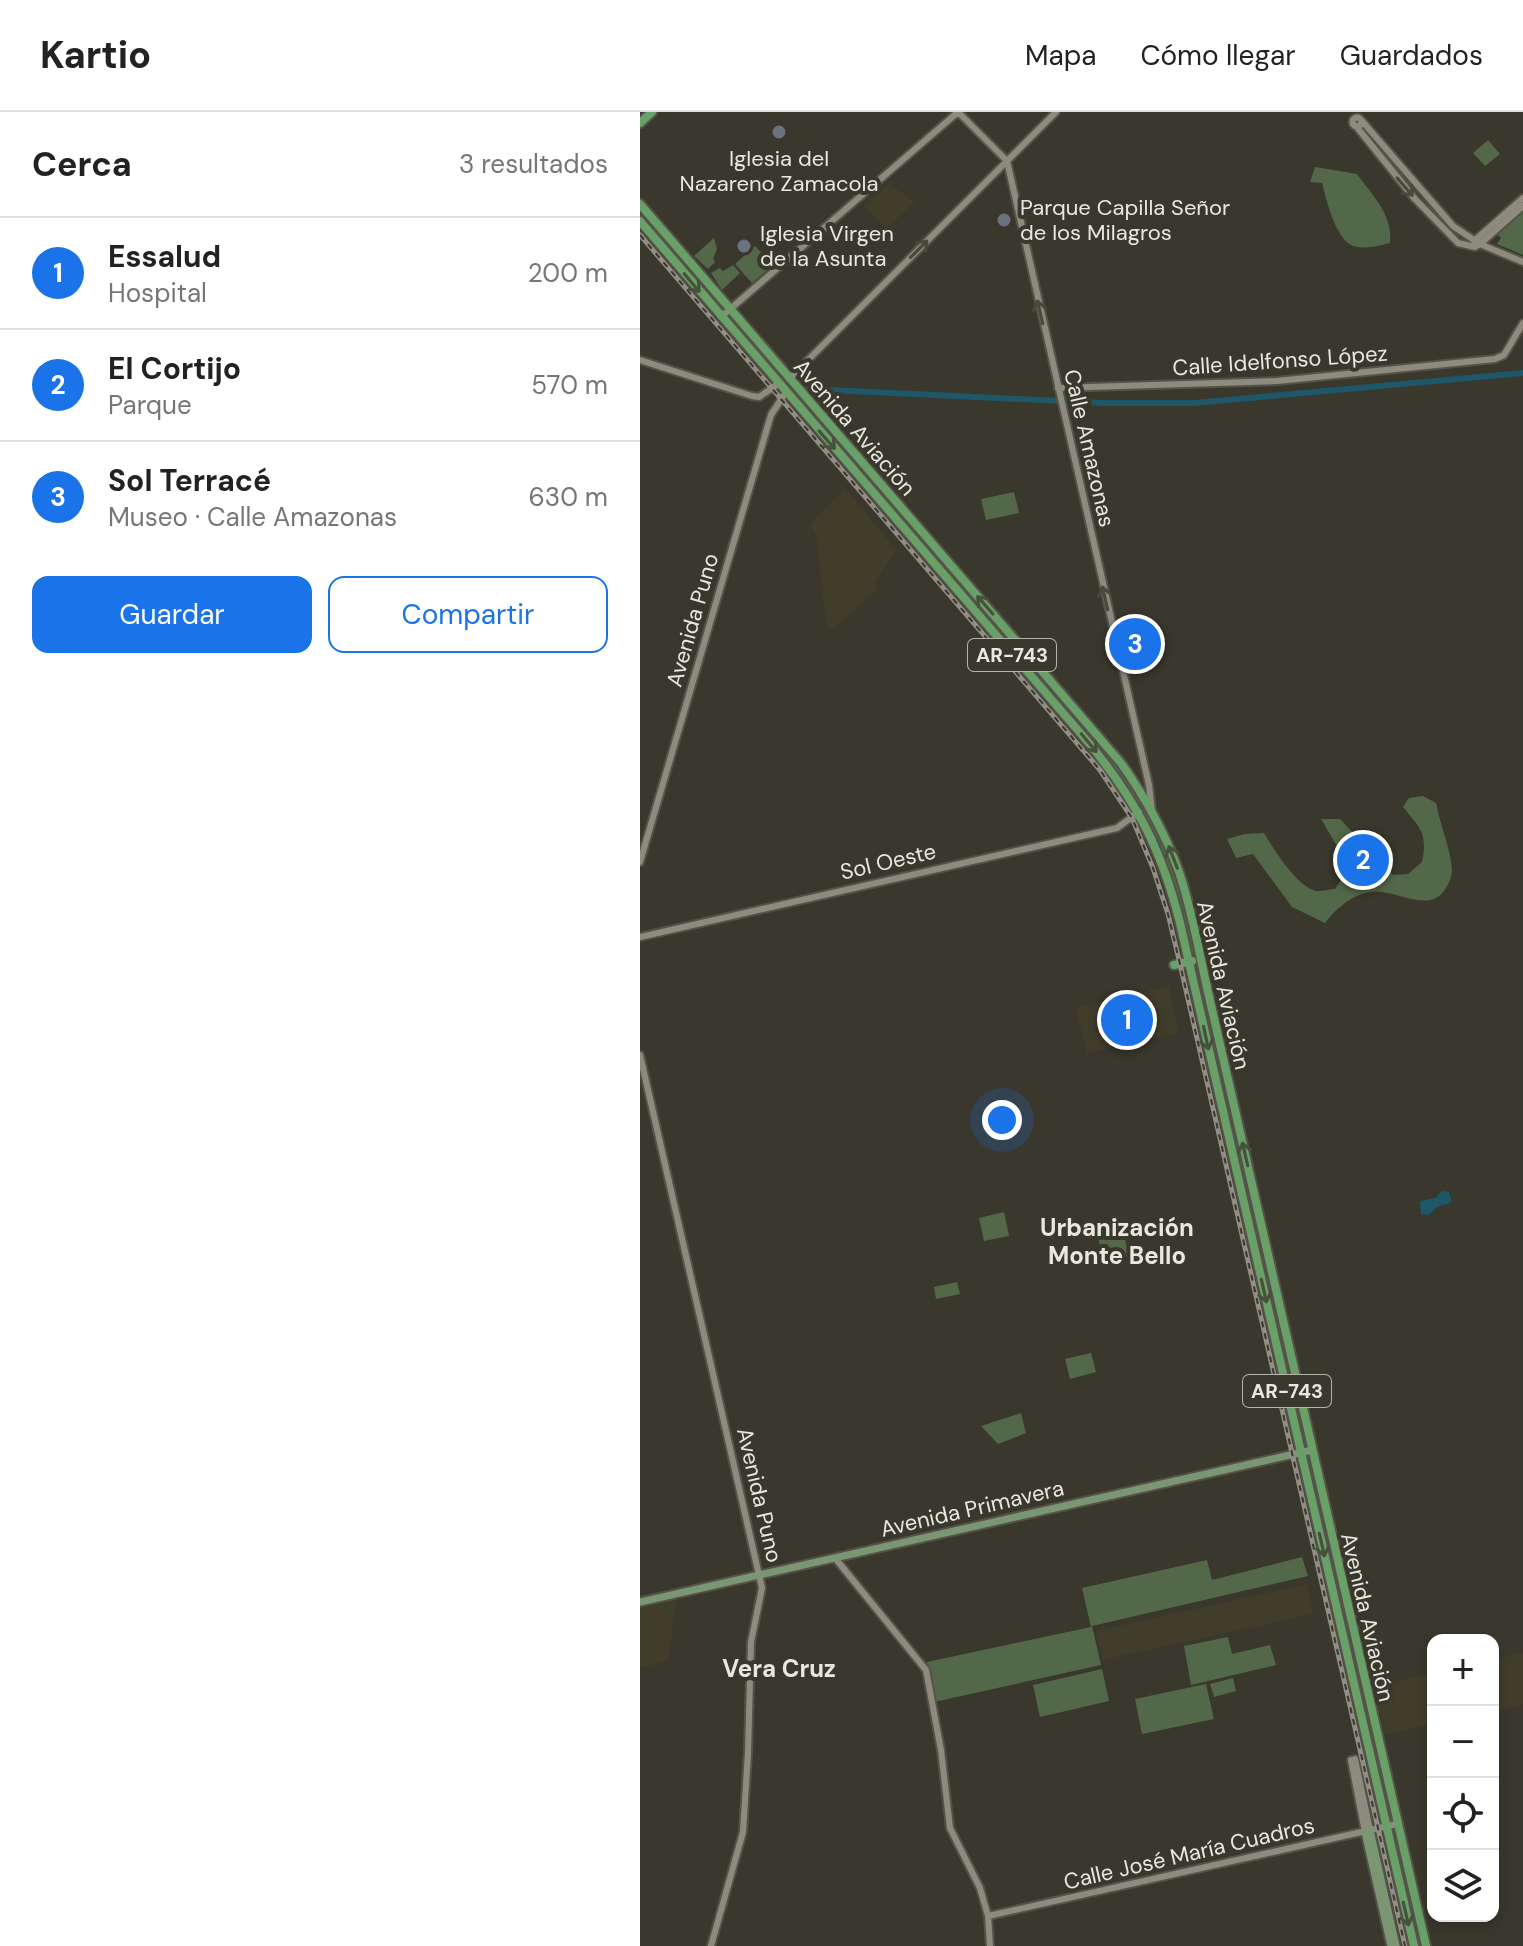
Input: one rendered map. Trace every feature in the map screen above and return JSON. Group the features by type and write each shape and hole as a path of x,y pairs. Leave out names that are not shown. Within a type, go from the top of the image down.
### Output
{"main road":[{"path":"640,123 652,112"},
{"name":"Avenida Aviación","path":"640,204 1121,763 1152,811 1180,875 1426,1946"},
{"name":"Avenida Aviación","path":"640,221 1112,771 1139,812 1159,851 1171,886 1189,962 1414,1946"},
{"path":"1065,715 1073,708"},
{"path":"1174,965 1200,959"},
{"path":"1241,1188 1252,1186"},
{"name":"Avenida Primavera","path":"640,1602 1312,1450"},
{"path":"1368,1831 1394,1946"},
{"path":"1392,1856 1396,1851 1401,1853 1410,1878"}],"street":[{"path":"721,317 958,112 1007,161"},
{"path":"789,379 1056,112"},
{"path":"1355,118 1415,199 1458,243 1475,247 1474,241"},
{"path":"1355,118 1444,218 1474,241 1523,262"},
{"name":"Calle Amazonas","path":"1007,161 1149,785 1152,811"},
{"path":"1474,241 1523,198"},
{"path":"1458,243 1487,238 1523,206"},
{"path":"1487,238 1492,250"},
{"name":"Calle Idelfonso López","path":"1059,392 1280,381 1495,359 1504,355 1523,323"},
{"path":"640,360 759,397 778,384"},
{"name":"Avenida Puno","path":"640,862 771,415 786,392"},
{"name":"Sol Oeste","path":"640,937 1117,828 1139,812"},
{"name":"Avenida Puno","path":"640,1055 760,1575 761,1595 751,1642 743,1832 711,1946"},
{"path":"835,1558 926,1670 941,1750 950,1828 980,1888 988,1916 990,1946"},
{"path":"1353,1760 1368,1831"},
{"name":"Calle José María Cuadros","path":"988,1916 1397,1824"}],"shaded area":[{"path":"889,184 915,202 887,228 864,205"},
{"path":"845,488 896,550 875,584 878,588 833,630 826,623 816,534 810,525"},
{"path":"1169,986 1178,1032 1087,1053 1076,1008"},
{"path":"1307,1584 1313,1614 1102,1660 1096,1631"},
{"path":"677,1598 668,1661 640,1668 640,1607"},
{"path":"1523,1653 1523,1704 1499,1710 1499,1658"},
{"path":"1427,1674 1427,1725 1385,1735 1373,1686"}],"green space":[{"path":"1488,140 1500,154 1485,166 1473,153"},
{"path":"1315,167 1357,174 1385,215 1390,243 1362,247 1344,239 1330,211 1322,183 1310,182"},
{"path":"1523,210 1523,255 1497,244 1501,238 1497,234"},
{"path":"714,238 717,249 713,259 715,262 708,269 694,256"},
{"path":"755,246 773,265 752,283 735,264"},
{"path":"733,265 740,273 722,290 711,273"},
{"path":"796,392 1066,703 1062,707 792,395"},
{"path":"1014,492 1019,513 986,520 981,499"},
{"path":"1077,715 1119,765 1150,814 1177,882 1196,953 1191,955 1170,875 1148,824 1100,752 1072,719"},
{"path":"1423,796 1436,803 1452,871 1446,888 1430,900 1371,892 1345,903 1325,923 1292,907 1253,854 1236,858 1227,839 1264,833 1301,882 1316,891 1335,889 1348,865 1321,819 1340,819 1393,875 1408,874 1422,862 1424,844 1418,826 1403,807 1409,798"},
{"path":"1218,1052 1248,1182 1243,1183 1213,1053"},
{"path":"1004,1212 1009,1236 984,1241 979,1218"},
{"path":"1121,1222 1129,1256 1105,1263 1095,1228"},
{"path":"1257,1224 1280,1327 1276,1328 1252,1225"},
{"path":"957,1282 960,1294 936,1299 934,1287"},
{"path":"1281,1329 1307,1443 1302,1444 1276,1330"},
{"path":"1091,1353 1096,1372 1070,1379 1065,1359"},
{"path":"1021,1413 1026,1433 998,1444 981,1426"},
{"path":"1312,1459 1368,1709 1363,1710 1306,1460"},
{"path":"1302,1557 1308,1576 1092,1626 1101,1665 934,1702 927,1662 1091,1627 1082,1588 1207,1560 1212,1580"},
{"path":"1228,1637 1232,1654 1270,1645 1276,1665 1191,1685 1184,1646"},
{"path":"1102,1669 1109,1701 1040,1717 1033,1685"},
{"path":"1233,1678 1236,1691 1214,1697 1210,1684"},
{"path":"1206,1684 1214,1719 1142,1734 1135,1699"},
{"path":"1363,1712 1368,1712 1392,1814 1387,1815"},
{"path":"1399,1855 1423,1946 1417,1946"}],"water":[{"path":"1442,1191 1449,1192 1452,1202 1437,1207 1429,1215 1421,1214 1420,1201 1435,1198"}],"waterway":[{"path":"808,389 1103,403 1194,403 1523,373"}],"railway":[{"path":"640,235 1100,770 1132,818 1168,914 1405,1946"}],"place":[{"name":"Iglesia del Nazareno Zamacola","path":"779,132"},
{"name":"Parque Capilla Señor de los Milagros","path":"1004,220"},
{"name":"Iglesia Virgen de la Asunta","path":"744,246"},
{"name":"Sol Terracé","path":"1135,644"},
{"name":"El Cortijo","path":"1363,860"},
{"name":"Essalud","path":"1127,1020"}],"district":[{"name":"Urbanización Monte Bello","path":"1117,1242"},
{"name":"Vera Cruz","path":"779,1669"}]}
